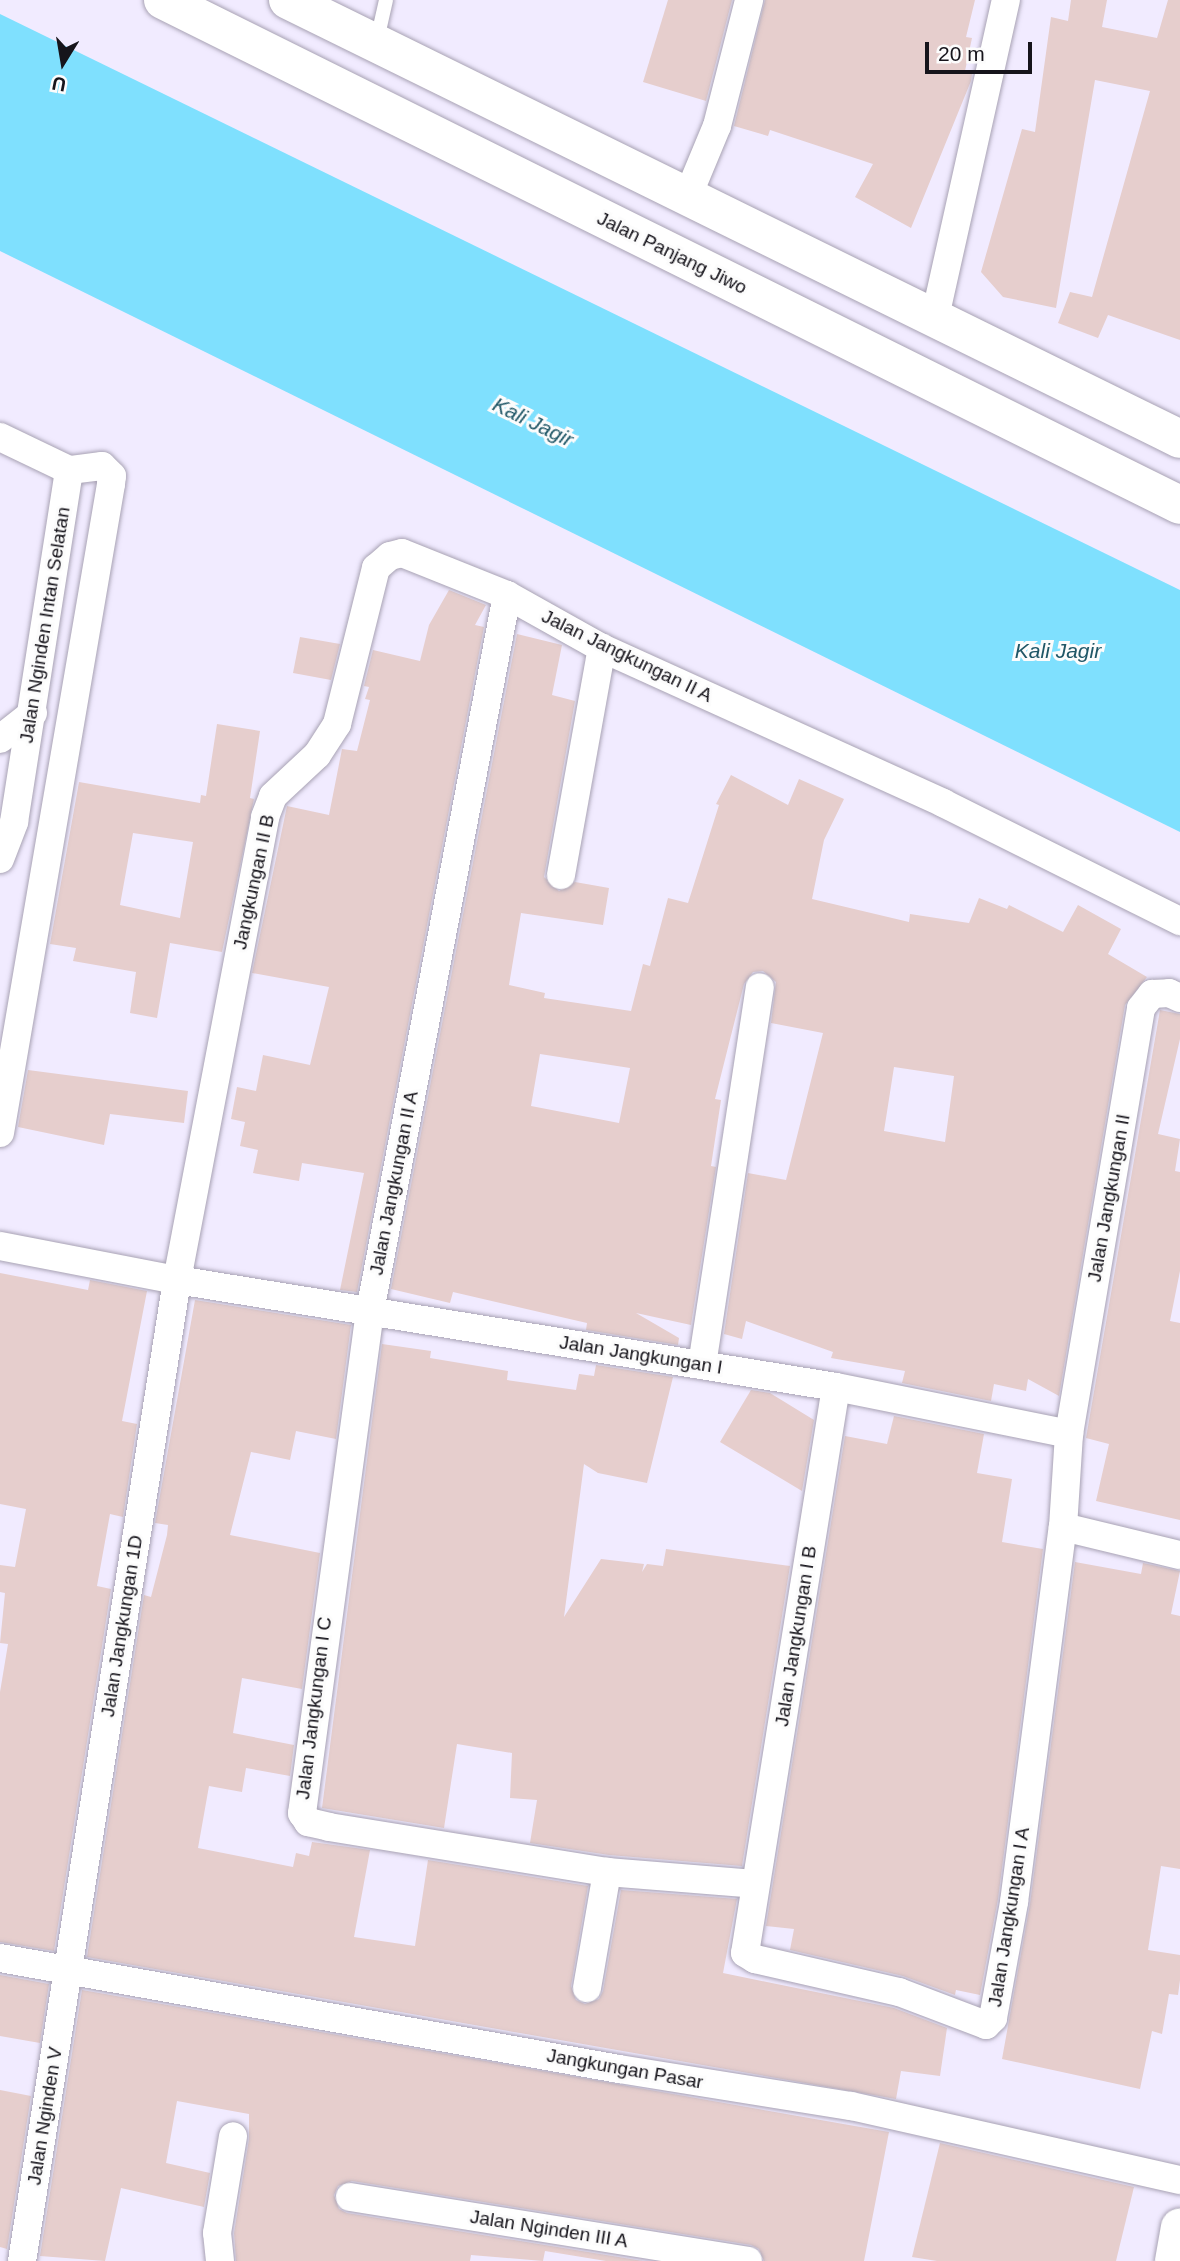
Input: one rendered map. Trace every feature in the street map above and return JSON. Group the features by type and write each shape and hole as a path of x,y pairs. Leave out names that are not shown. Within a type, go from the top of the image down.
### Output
{"main road":[{"name":"Jalan Panjang Jiwo","path":"163,0 1180,505"},
{"path":"288,0 1180,439"},
{"path":"1174,2261 1180,2228"}],"street":[{"path":"687,198 717,126 749,0"},
{"path":"935,317 1006,0"},
{"path":"0,437 68,470 102,466 112,476 0,1133"},
{"name":"Jalan Nginden Intan Selatan","path":"2,857 14,822 33,713 68,470"},
{"name":"Jangkungan II B","path":"177,1280 265,817 273,796 317,755 337,724 376,568 390,556 402,553 507,595"},
{"name":"Jalan Jangkungan II A","path":"370,1311 507,595 602,648 943,803 1180,921"},
{"path":"561,875 602,648"},
{"path":"0,738 33,713"},
{"path":"702,1365 760,987"},
{"name":"Jalan Jangkungan II","path":"1069,1434 1141,1008 1153,994 1169,993 1180,998"},
{"name":"Jalan Jangkungan I","path":"0,1246 177,1280 836,1387 1069,1434"},
{"name":"Jalan Jangkungan 1D","path":"68,1972 177,1280"},
{"name":"Jalan Jangkungan I C","path":"370,1311 302,1813 308,1822 607,1872 755,1884"},
{"name":"Jalan Jangkungan I B","path":"755,1884 836,1387"},
{"path":"1069,1434 1063,1527 1180,1555"},
{"name":"Jalan Jangkungan I A","path":"755,1884 744,1943 745,1953 755,1959 886,1989 981,2026 990,2024 1014,1902 1063,1527"},
{"path":"587,1988 607,1872"},
{"name":"Jangkungan Pasar","path":"0,1958 68,1972 851,2106 1180,2180"},
{"name":"Jalan Nginden V","path":"22,2261 68,1972"},
{"path":"220,2261 217,2233 233,2136"},
{"name":"Jalan Nginden III A","path":"350,2197 748,2261"}],"lane":[{"path":"377,42 386,0"}],"water":[{"name":"Kali Jagir","path":"0,14 1180,590 1180,832 0,251"}],"building":[{"path":"668,0 732,0 706,101 643,82"},
{"path":"765,0 975,0 966,37 972,38 965,71 972,74 971,81 911,228 855,197 873,164 770,130 768,136 734,126"},
{"path":"1071,0 1107,0 1102,27 1157,38 1168,0 1180,0 1180,340 1108,315 1098,338 1058,323 1070,292 1092,297 1150,91 1095,80 1056,308 1003,297 981,272 1022,129 1035,132 1051,17 1068,21"},
{"path":"449,590 486,605 475,625 484,627 357,1292 340,1290 364,1173 302,1163 299,1181 253,1173 258,1150 240,1146 245,1122 231,1119 237,1087 256,1091 263,1055 310,1065 329,987 252,973 287,806 329,815 342,749 357,751 370,700 365,699 369,687 364,686 373,650 420,661 429,625"},
{"path":"517,634 562,645 552,695 575,701 544,877 559,891 575,882 609,888 603,925 521,913 509,985 545,993 544,998 631,1011 643,964 650,966 668,898 688,903 719,805 716,804 731,775 788,805 799,779 844,799 824,840 812,899 909,922 910,914 969,923 979,898 1007,909 1009,905 1063,932 1078,905 1121,929 1108,954 1147,977 1125,1005 1059,1396 1028,1379 1026,1391 994,1384 991,1401 902,1383 905,1371 831,1358 833,1352 746,1321 742,1339 724,1334 748,1173 786,1180 823,1033 771,1023 776,982 763,971 753,972 744,984 715,1099 721,1100 711,1166 716,1167 691,1325 636,1313 679,1338 678,1345 586,1330 587,1323 453,1292 450,1303 391,1289","holes":["540,1054 630,1068 619,1123 531,1106","894,1067 954,1076 945,1142 884,1131"]},
{"path":"300,637 340,644 331,680 293,673"},
{"path":"217,724 260,731 250,798 254,799 222,952 170,943 157,1018 130,1013 136,972 73,961 76,948 50,944 79,782 200,803 201,795 206,796","holes":["133,833 193,842 180,918 120,905"]},
{"path":"1160,1010 1180,1014 1180,1039 1158,1134 1180,1139 1175,1171 1180,1172 1180,1271 1170,1321 1180,1323 1180,1520 1096,1501 1109,1444 1086,1438"},
{"path":"28,1070 188,1091 184,1123 110,1114 104,1145 18,1127"},
{"path":"0,1273 88,1290 90,1280 147,1291 122,1421 137,1424 123,1517 110,1514 97,1586 111,1589 54,1951 0,1942 0,1692 8,1644 0,1643 5,1593 0,1592 0,1565 15,1567 26,1509 0,1504"},
{"path":"195,1300 351,1325 336,1439 296,1431 290,1460 251,1452 230,1535 320,1553 302,1689 242,1678 233,1733 294,1745 290,1776 246,1768 242,1792 209,1786 198,1848 293,1867 296,1853 309,1856 312,1842 370,1850 354,1937 415,1946 428,1860 588,1886 571,1986 576,2000 585,2004 599,1999 603,1991 621,1890 737,1899 723,1973 894,2008 947,2028 940,2076 901,2071 896,2099 87,1957 144,1595 151,1597 167,1535 168,1525 155,1523"},
{"path":"382,1344 431,1351 430,1358 508,1371 507,1380 576,1390 579,1374 594,1376 596,1365 673,1377 647,1483 598,1473 584,1464 564,1617 601,1559 644,1564 642,1572 647,1564 663,1566 666,1549 790,1566 742,1866 609,1855 530,1843 537,1800 510,1798 512,1753 457,1744 444,1828 322,1808"},
{"path":"751,1390 770,1393 814,1420 802,1491 720,1442"},
{"path":"894,1416 984,1434 977,1473 1012,1479 1002,1542 1043,1549 998,1899 980,1995 956,1990 955,1995 903,1976 790,1950 794,1929 766,1926 845,1436 887,1444"},
{"path":"1075,1562 1141,1574 1143,1563 1180,1571 1171,1614 1180,1616 1180,1869 1161,1866 1148,1950 1180,1955 1180,1980 1178,1995 1169,1994 1162,2034 1152,2031 1140,2089 1002,2059 1030,1904"},
{"path":"0,1975 49,1984 40,2043 0,2036"},
{"path":"82,1990 889,2132 864,2261 764,2261 759,2249 751,2245 352,2181 338,2186 334,2195 339,2209 347,2213 643,2261 606,2261 545,2251 543,2261 471,2255 470,2261 236,2261 234,2233 249,2139 249,2114 177,2101 166,2163 210,2173 204,2207 121,2188 105,2261 40,2256"},
{"path":"0,2090 31,2096 7,2249 0,2247"},
{"path":"940,2143 1134,2187 1116,2261 937,2261 912,2257"}]}
